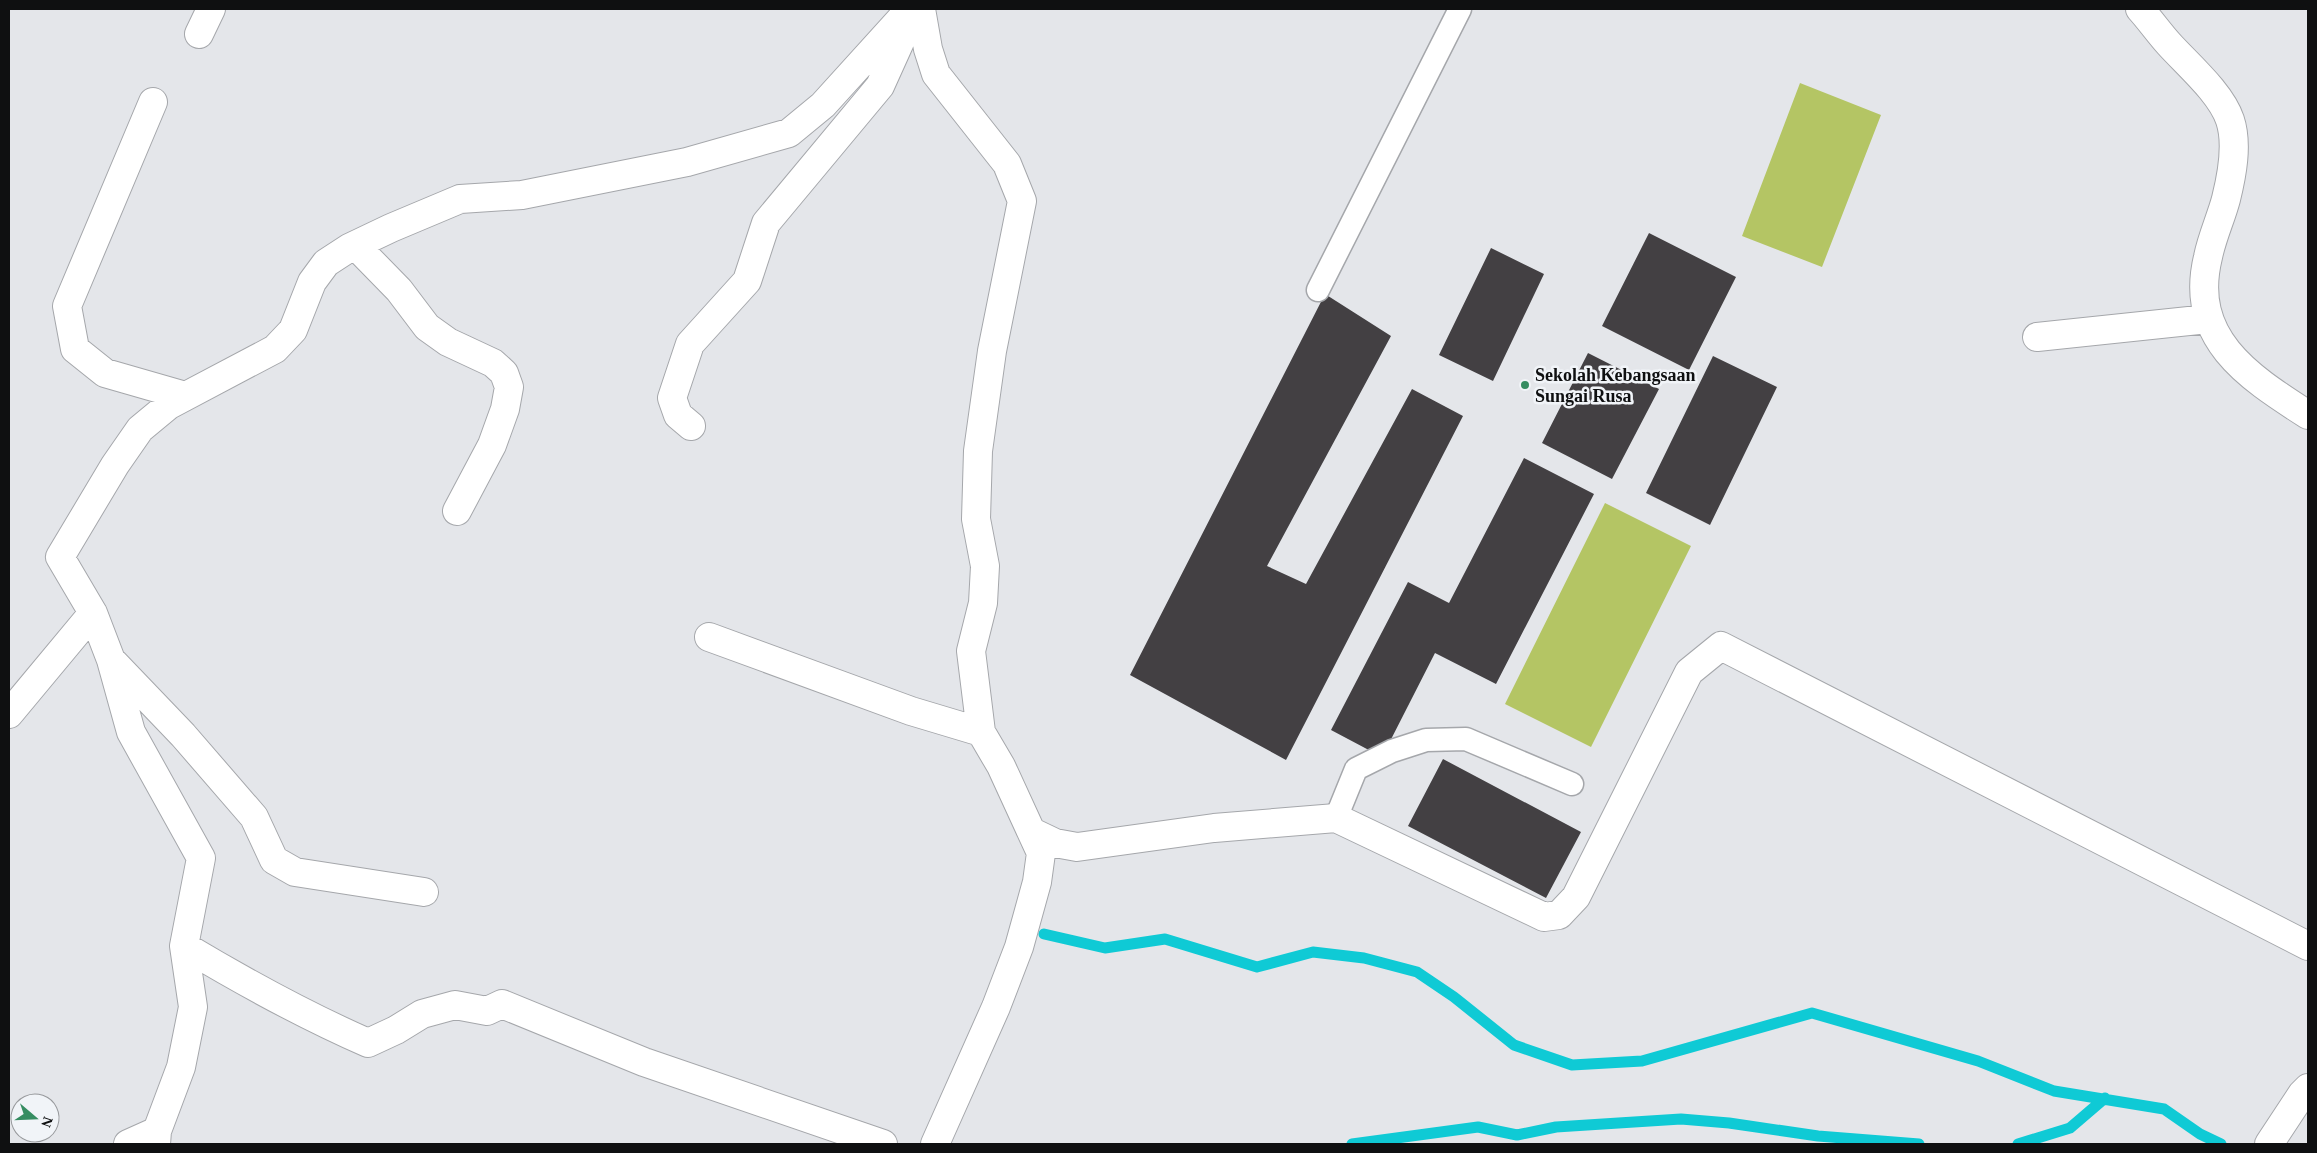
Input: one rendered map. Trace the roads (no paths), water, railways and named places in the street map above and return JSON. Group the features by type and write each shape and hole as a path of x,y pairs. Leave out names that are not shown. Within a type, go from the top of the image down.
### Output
{"street":[{"path":"199,34 211,9"},
{"path":"128,1144 156,1138 181,1067 193,1007 184,946 201,858 131,732 111,660 93,613 60,557 115,465 140,429 169,405 275,349 293,330 312,282 326,263 423,213 460,200 522,195 687,162 789,133 823,105 910,9"},
{"path":"691,426 678,415 672,398 690,344 747,280 766,223 880,86 915,9"},
{"path":"921,9 928,49 936,74 1007,164 1022,201 992,351 978,451 976,519 985,566 983,603 971,651 980,732 1001,766 1041,853 1037,882 1019,947 996,1007 934,1144"},
{"path":"2140,9 2169,44 2209,86 2230,120 2233,151 2230,181 2218,229 2208,257 2205,300 2208,319 2231,358 2248,375 2308,415"},
{"path":"153,102 67,306 75,349 105,373 185,396"},
{"path":"356,246 399,290 427,327 448,342 493,363 504,373 509,387 505,409 492,445 457,510"},
{"path":"2037,336 2208,319"},
{"path":"9,714 93,613"},
{"path":"709,637 911,711 980,732"},
{"path":"1032,832 1055,843 1077,846 1214,828 1336,818 1544,917 1560,916 1576,897 1689,672 1720,646 2308,946"},
{"path":"111,660 183,734 254,817 274,860 295,872 424,892"},
{"path":"184,946 260,992 327,1026 368,1043 396,1030 422,1014 456,1005 487,1011 502,1004 644,1062 883,1144"},
{"path":"2269,1144 2308,1088"}],"lane":[{"path":"1318,290 1460,9"},
{"path":"1336,818 1356,769 1392,751 1426,740 1466,739 1572,784"}],"waterway":[{"path":"1044,934 1105,948 1165,939 1257,967 1313,952 1364,958 1417,972 1454,997 1514,1045 1572,1065 1642,1061 1812,1013 1978,1061 2054,1091 2164,1109 2200,1134 2221,1144"},
{"path":"2018,1144 2070,1128 2105,1098"},
{"path":"1352,1144 1478,1127 1517,1135 1556,1127 1681,1119 1729,1123 1818,1136 1919,1144"}],"place":[{"name":"Sekolah Kebangsaan Sungai Rusa","path":"1525,385"}]}
